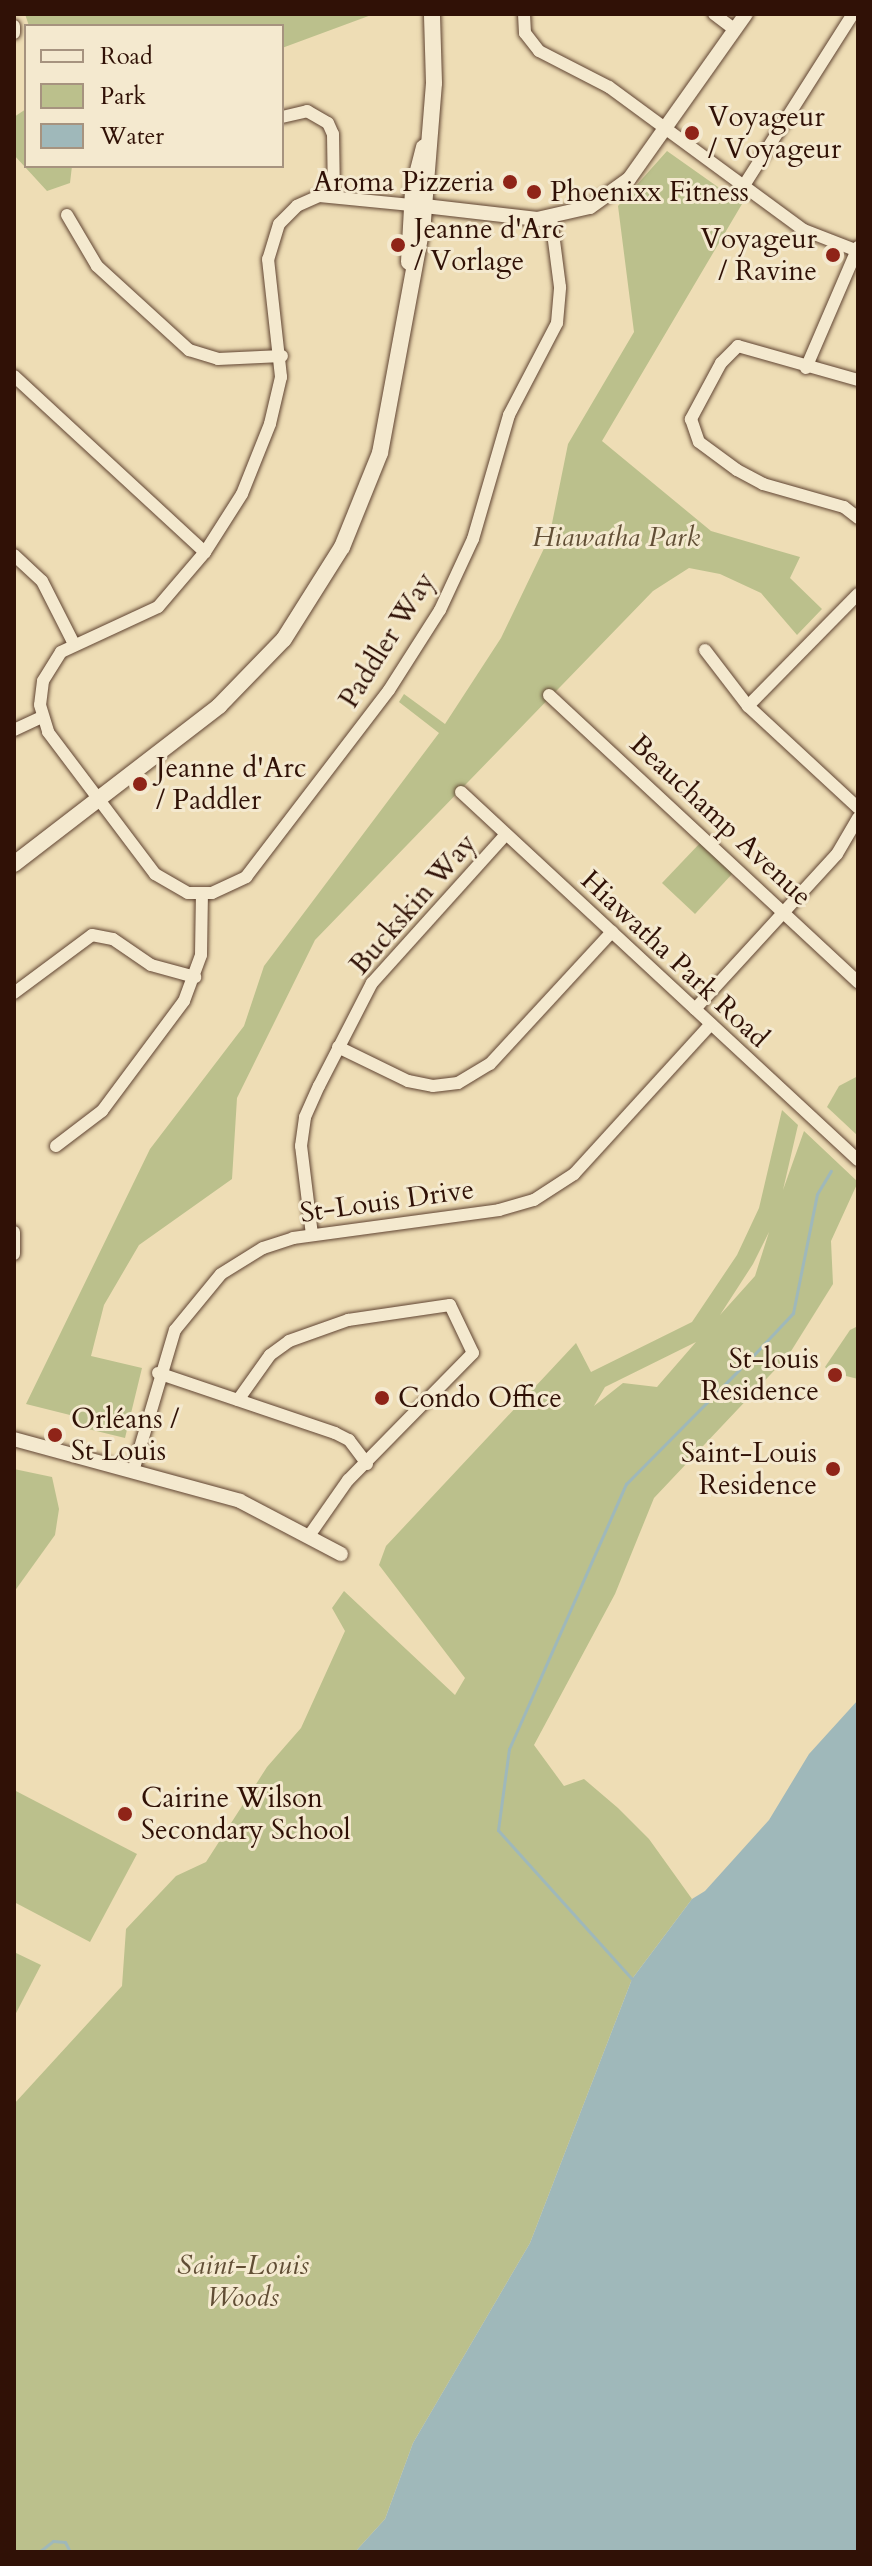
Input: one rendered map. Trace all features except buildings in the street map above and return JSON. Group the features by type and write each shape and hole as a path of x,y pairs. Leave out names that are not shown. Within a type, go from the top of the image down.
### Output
{"main road":[{"path":"14,864 219,706 284,639 313,596 370,489 388,417 410,278 434,83 432,14"}],"street":[{"path":"524,14 525,33 539,51 609,87 663,131 804,230 858,249 806,368"},
{"path":"714,14 735,30"},
{"path":"56,1146 102,1111 184,1001 195,977 202,894 176,888 155,874 98,799 42,717 46,673 74,644 148,614 205,552 257,460 276,401 282,356 269,246 279,224 297,206 334,195 551,218 590,207 619,188 746,14"},
{"path":"743,187 853,14"},
{"path":"14,26 14,33"},
{"path":"284,117 307,111 328,123 333,134 334,195"},
{"path":"67,215 97,266 189,350 218,359 282,356"},
{"name":"Paddler Way","path":"202,894 224,890 246,877 389,690 440,610 478,525 509,415 557,323 560,287 551,218"},
{"path":"858,380 806,368 754,347 738,346 721,363 693,412 694,435 724,462 763,484 828,501 858,518"},
{"path":"14,376 205,552"},
{"path":"14,555 42,581 74,644"},
{"path":"748,706 858,594"},
{"path":"705,650 748,706 858,808"},
{"name":"Beauchamp Avenue","path":"549,695 858,982"},
{"path":"14,730 42,717"},
{"name":"Hiawatha Park Road","path":"461,792 858,1160"},
{"path":"695,1009 837,854 858,818"},
{"name":"Buckskin Way","path":"312,1235 303,1132 338,1047 387,963 506,834"},
{"path":"338,1047 408,1081 433,1086 458,1083 490,1064 612,932"},
{"path":"14,993 92,935 113,939 151,965 195,977"},
{"name":"St-Louis Drive","path":"134,1468 158,1373 187,1309 221,1274 263,1248 312,1235 510,1208 545,1194 574,1174 711,1024"},
{"path":"14,1232 14,1254"},
{"path":"238,1400 270,1355 289,1341 348,1320 450,1305 473,1353 348,1480 309,1536"},
{"path":"158,1373 335,1433 349,1440 367,1464"},
{"path":"14,1439 134,1468 240,1501 341,1554"}],"green space":[{"path":"25,14 374,14 284,47 284,24 28,24"},
{"path":"24,110 24,166 14,155 14,117"},
{"name":"Hiawatha Park","path":"667,151 742,204 602,441 711,531 800,557 790,578 822,609 797,635 761,593 720,574 689,568 653,591 315,940 237,1098 232,1179 139,1245 104,1305 91,1356 142,1368 125,1438 80,1427 74,1416 26,1404 150,1149 244,1026 264,966 439,733 399,702 404,694 445,724 501,638 549,538 568,444 634,332 618,206"},
{"path":"26,168 72,168 70,183 47,191"},
{"path":"701,842 733,873 695,914 662,883"},
{"path":"858,1076 858,1136 827,1107 839,1086"},
{"name":"Saint-Louis Woods","path":"782,1110 798,1125 783,1190 804,1131 858,1182 831,1241 833,1284 788,1356 654,1498 615,1594 534,1745 564,1786 584,1779 618,1808 649,1839 692,1899 632,1979 530,2243 413,2443 385,2519 355,2552 14,2552 14,2104 122,1986 126,1929 176,1876 206,1862 267,1767 301,1728 345,1631 332,1608 344,1591 455,1695 465,1678 379,1565 386,1546 576,1343 591,1372 692,1322 737,1255 759,1208","holes":["769,1232 755,1276 720,1315 753,1264","696,1342 657,1387 623,1383 594,1406 605,1387"]},
{"path":"858,1326 858,1379 830,1372 825,1367 850,1330"},
{"path":"14,1469 52,1477 59,1509 55,1535 14,1592"},
{"path":"14,1790 137,1854 90,1942 14,1902"},
{"path":"14,1952 41,1965 14,2017"}],"water":[{"path":"858,1700 858,2552 355,2552 385,2519 413,2443 530,2243 632,1979 692,1899 705,1891 769,1820 809,1754"}],"waterway":[{"path":"748,1361 793,1313 817,1194 831,1171"},
{"path":"632,1979 498,1830 509,1749 626,1484 740,1369"},
{"path":"39,2552 53,2541 65,2542 70,2552"}],"place":[{"name":"Voyageur / Voyageur","path":"692,133"},
{"name":"Aroma Pizzeria","path":"510,182"},
{"name":"Phoenixx Fitness","path":"534,192"},
{"name":"Jeanne d'Arc / Vorlage","path":"398,245"},
{"name":"Voyageur / Ravine","path":"833,255"},
{"name":"Jeanne d'Arc / Paddler","path":"140,784"},
{"name":"St-louis Residence","path":"835,1375"},
{"name":"Condo Office","path":"382,1398"},
{"name":"Orléans / St Louis","path":"55,1435"},
{"name":"Saint-Louis Residence","path":"833,1469"},
{"name":"Cairine Wilson Secondary School","path":"125,1814"}]}
